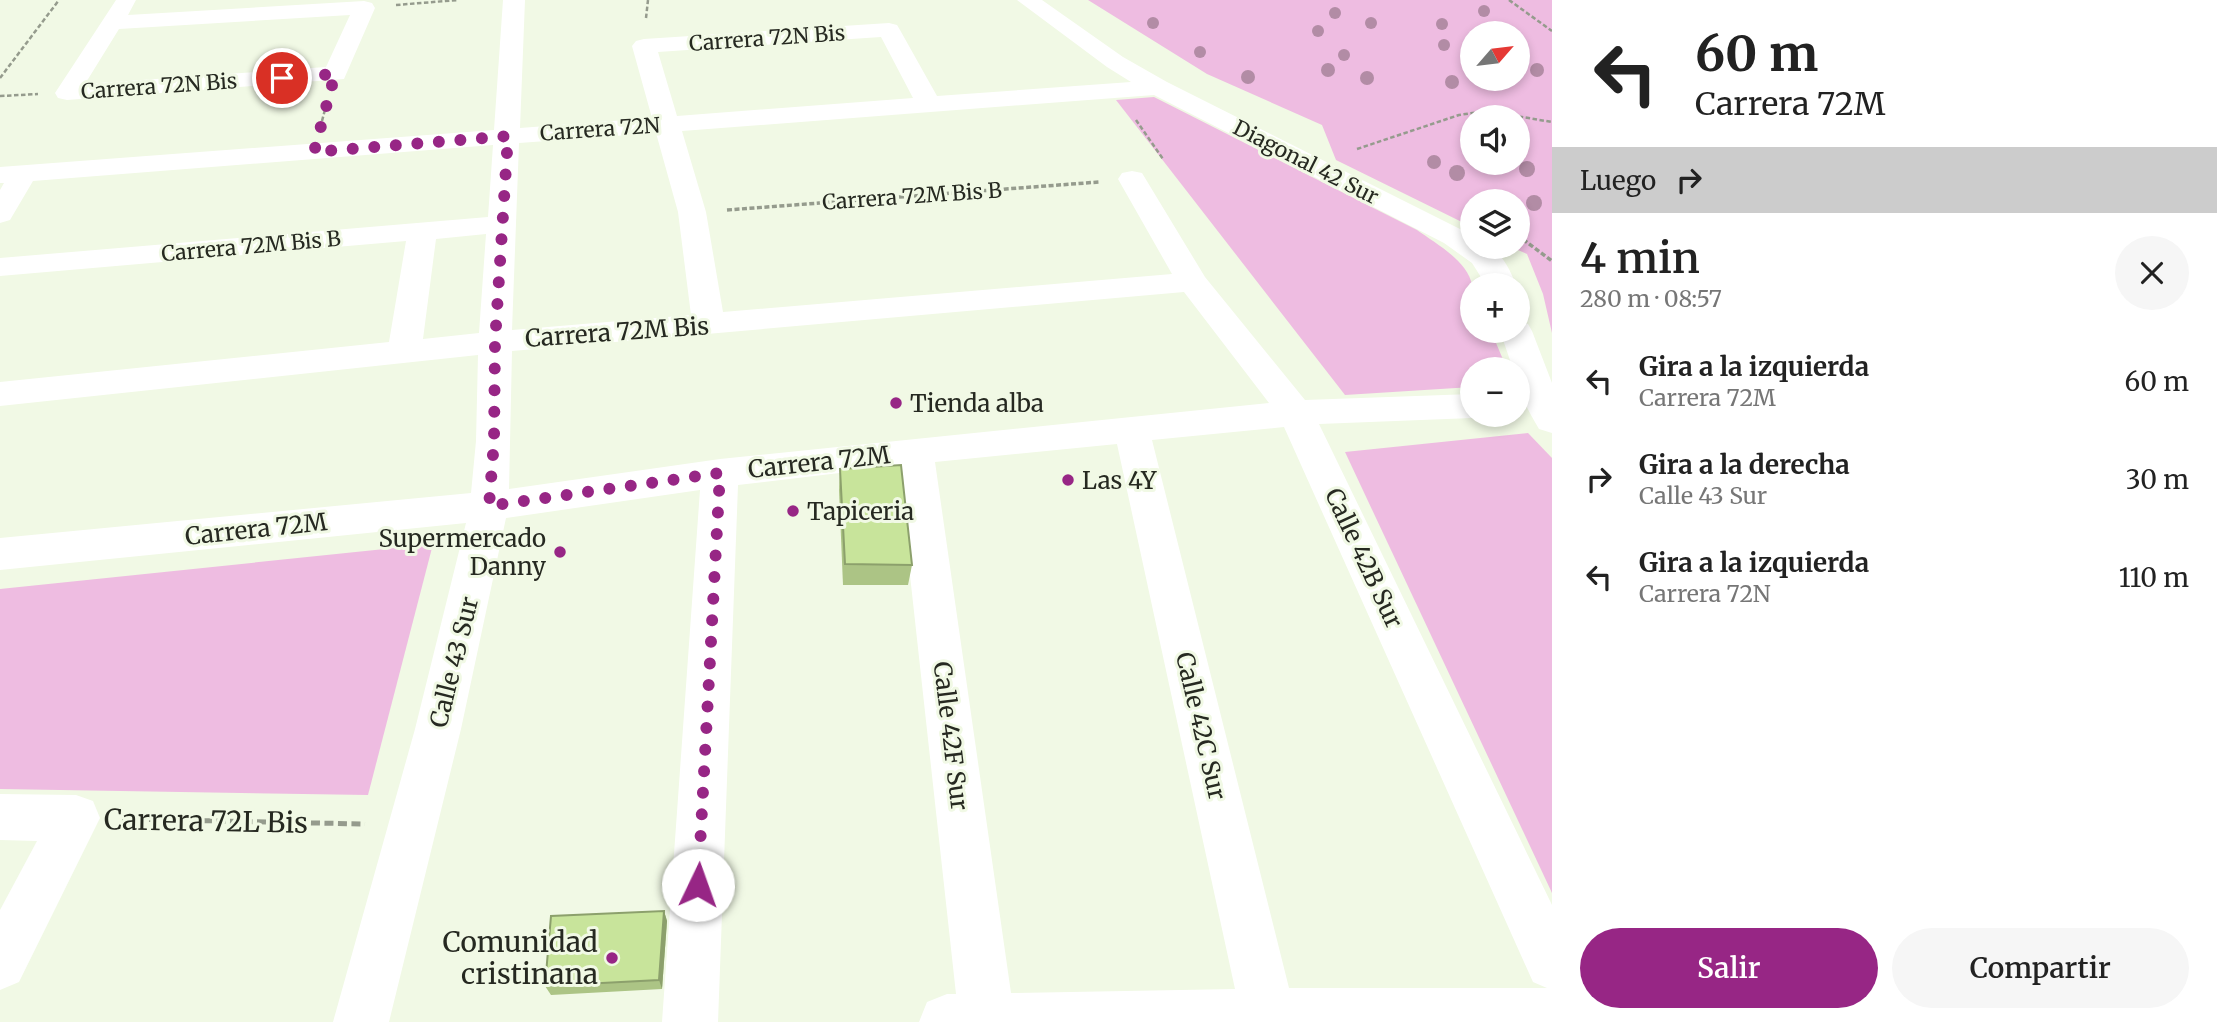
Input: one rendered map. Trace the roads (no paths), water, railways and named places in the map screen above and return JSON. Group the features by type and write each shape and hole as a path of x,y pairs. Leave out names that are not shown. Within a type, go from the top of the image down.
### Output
{"street":[{"path":"112,23 127,0"},
{"name":"Calle 43 Sur","path":"361,1022 476,572 489,506 494,441 495,342 514,0"},
{"path":"1028,0 1115,62 1157,87"},
{"name":"Carrera 72N Bis","path":"364,8 335,74 67,93 112,23 364,8"},
{"name":"Carrera 72N Bis","path":"665,124 644,46 889,30 929,104"},
{"name":"Carrera 72N","path":"12,174 1157,87"},
{"name":"Diagonal 42 Sur","path":"1157,87 1454,237 1482,253 1496,273"},
{"path":"665,124 691,212 709,326"},
{"path":"0,214 12,174"},
{"name":"Calle 42B Sur","path":"1132,179 1192,282 1296,413 1552,963"},
{"name":"Carrera 72M Bis B","path":"0,267 503,223"},
{"path":"404,353 422,231"},
{"name":"Carrera 72M Bis","path":"0,394 495,342 709,326 1192,282"},
{"path":"1519,343 1537,409"},
{"name":"Carrera 72M","path":"0,554 489,506 720,473 915,451 1296,413 1460,406"},
{"name":"Calle 42C Sur","path":"1132,430 1269,1019"},
{"name":"Calle 42F Sur","path":"915,451 973,1022"},
{"path":"690,1022 720,473"},
{"name":"Carrera 72L Bis","path":"0,817 76,818 0,963"},
{"path":"973,1022 1552,1015"}],"place":[{"name":"Tienda alba","path":"896,403"},
{"name":"Las 4Y","path":"1068,480"},
{"name":"Tapiceria","path":"793,511"},
{"name":"Supermercado Danny","path":"560,552"},
{"name":"Comunidad cristinana","path":"612,958"}]}
